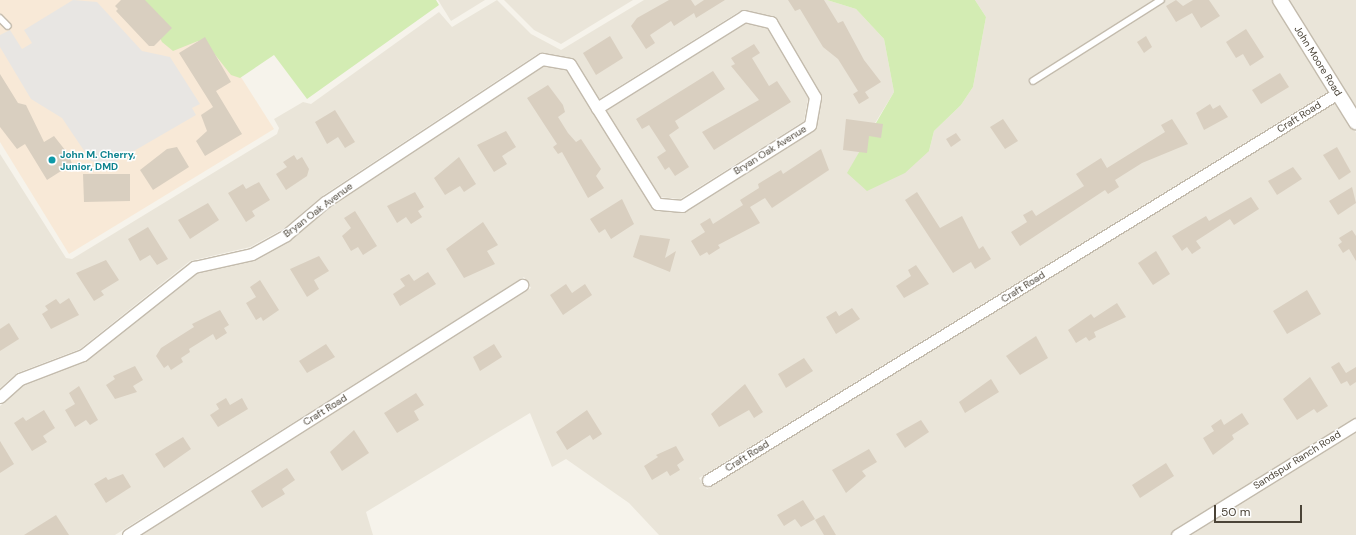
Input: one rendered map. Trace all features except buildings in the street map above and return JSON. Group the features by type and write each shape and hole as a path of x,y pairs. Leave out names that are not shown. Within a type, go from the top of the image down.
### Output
{"street":[{"name":"John Moore Road","path":"1280,0 1356,122"},
{"name":"Bryan Oak Avenue","path":"0,397 20,379 83,355 194,267 252,254 286,235 325,202 542,59 570,64 597,108 657,204 682,206 810,126 815,97 771,22 744,16 597,108"},
{"name":"Craft Road","path":"708,480 1338,93"},
{"name":"Craft Road","path":"128,535 522,285"},
{"name":"Sandspur Ranch Road","path":"1177,535 1356,424"}],"lane":[{"path":"1034,81 1160,0"},
{"path":"0,18 8,26"}],"shaded area":[{"path":"0,0 192,0 274,129 69,254 0,142"},
{"path":"73,0 97,2 142,51 170,57 200,104 192,108 196,115 108,166 91,161 62,118 31,99 0,47 0,35 10,30 22,49 32,43 24,30"},
{"path":"438,0 485,0 451,21"},
{"path":"497,0 531,34 561,50 644,0 827,0 856,9 884,39 894,92 866,138 929,151 934,131 961,105 973,87 986,17 975,0 1273,0 1329,91 699,478 707,489 1337,102 1356,133 1356,535 659,535 629,503 566,459 552,467 530,413 366,512 373,535 140,535 531,288 524,277 115,535 0,535 0,406 23,385 87,360 198,273 254,260 290,241 330,207 544,66 566,70 657,210 685,212 816,127 820,94 771,16 740,11 599,99 575,61 539,53 322,196 283,229 250,247 190,261 80,349 17,373 0,388 0,154 66,258 72,259 277,134 279,128 274,119 303,102 311,104 439,12 452,27"},
{"path":"504,0 633,0 561,44 534,30"},
{"path":"1287,0 1356,0 1356,110"},
{"path":"745,23 767,28 808,98 804,121 680,199 660,197 606,111"}],"green space":[{"path":"140,0 436,0 439,5 307,99 274,55 240,78 231,75 209,47 198,41 173,51 162,42"},
{"path":"827,0 975,0 986,17 973,87 961,105 934,131 929,151 905,173 867,191 847,173 894,92 884,39 856,9"}],"place":[{"name":"John M. Cherry, Junior, DMD","path":"52,160"}]}
